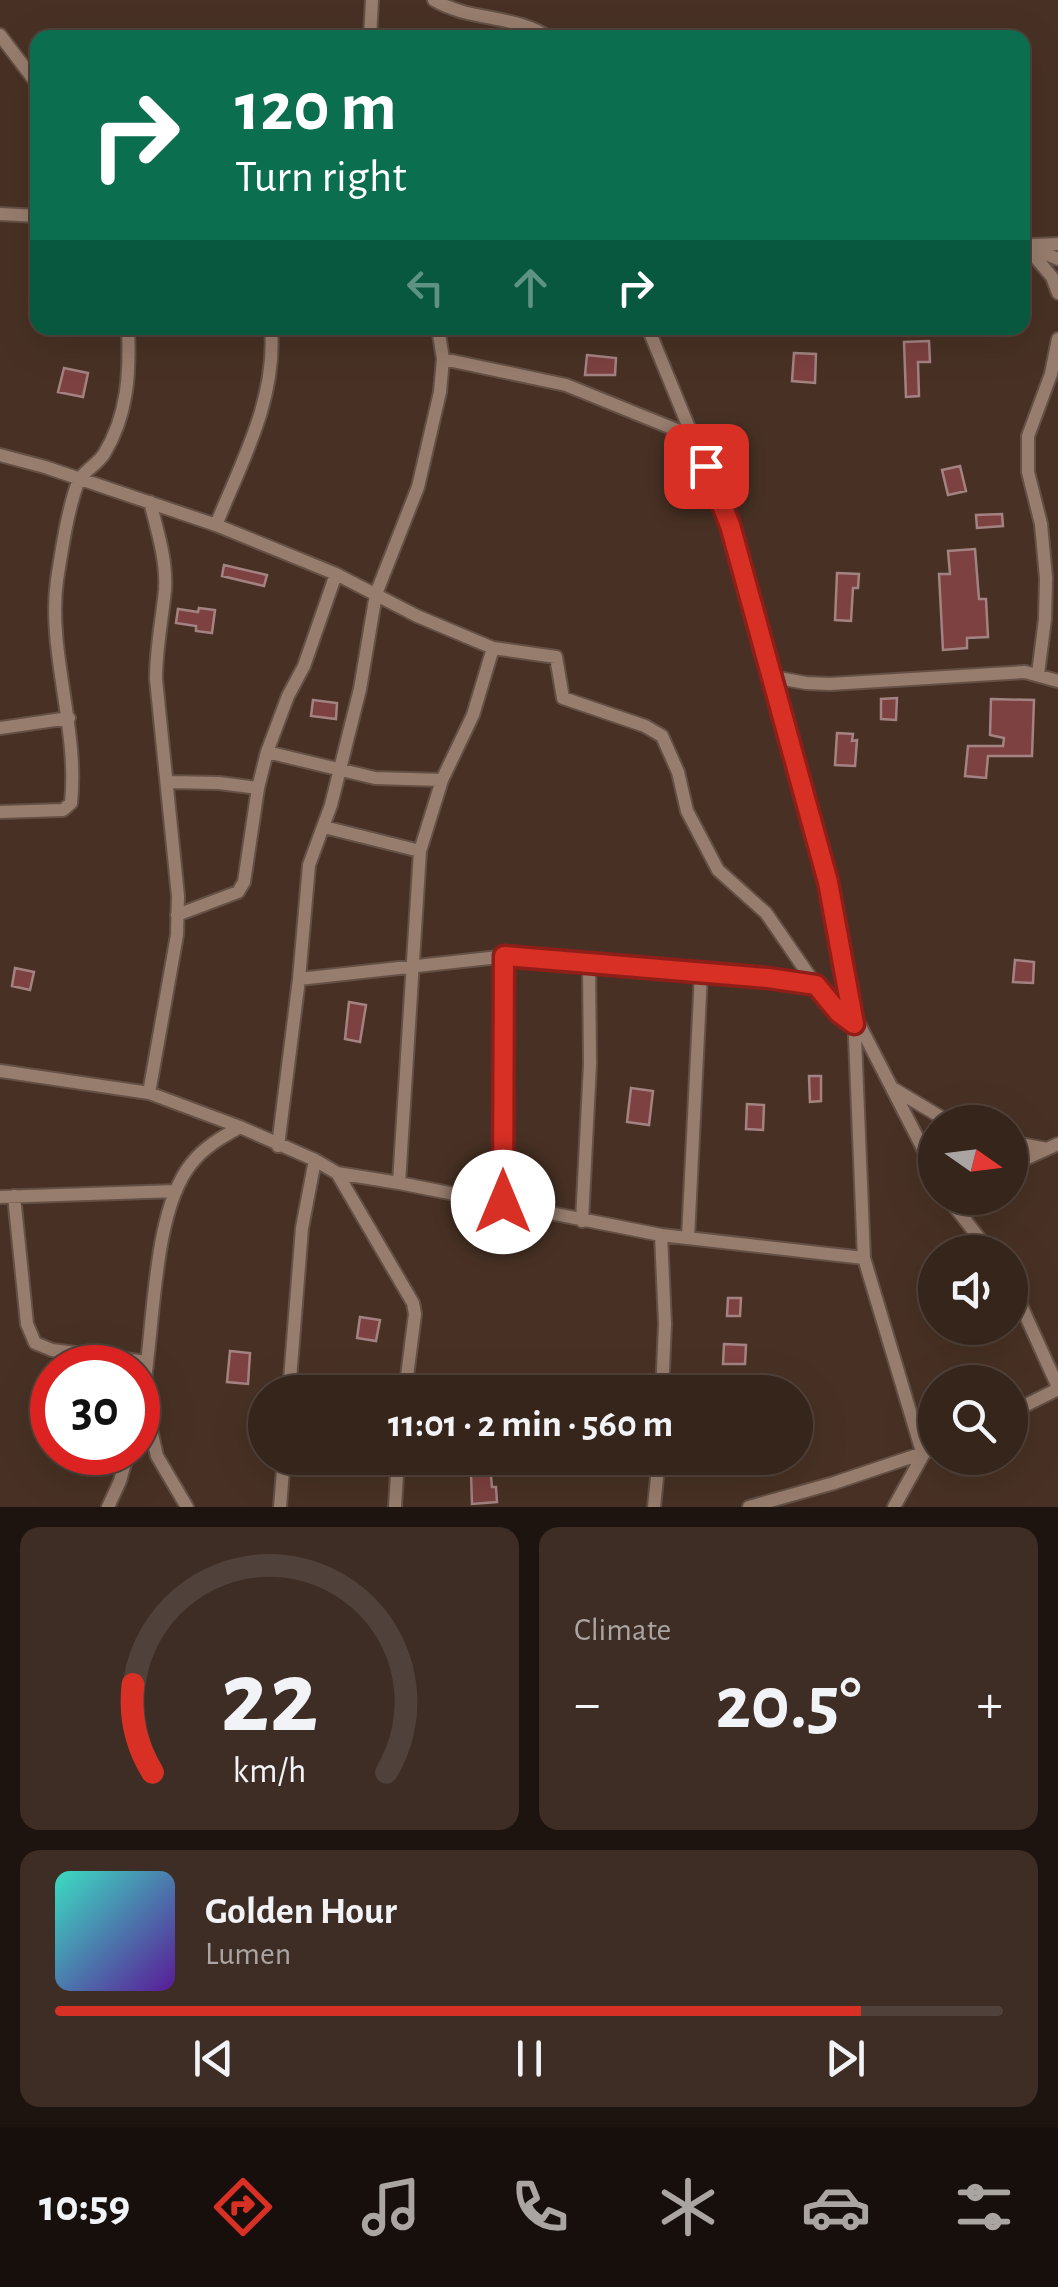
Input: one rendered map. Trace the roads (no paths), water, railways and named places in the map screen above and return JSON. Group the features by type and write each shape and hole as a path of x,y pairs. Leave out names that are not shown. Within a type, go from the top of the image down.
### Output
{"street":[{"path":"370,30 372,0"},
{"path":"434,0 454,10 534,30"},
{"path":"0,35 30,74"},
{"path":"0,214 30,216"},
{"path":"1030,246 1058,244"},
{"path":"1030,248 1058,258"},
{"path":"1030,252 1052,276 1058,293"},
{"path":"0,812 68,808 73,761 54,605 80,478 101,459 120,416 130,374 128,335"},
{"path":"216,525 264,408 272,335"},
{"path":"278,1146 300,978 307,878 360,689 376,594 418,488 440,392 443,358 439,335"},
{"path":"651,335 730,525 828,882 854,1018 864,1258 918,1419"},
{"path":"1038,674 1046,619 1046,578 1041,524 1028,472 1028,436 1051,374 1058,339"},
{"path":"443,358 566,386 694,437"},
{"path":"0,455 216,525 336,574 417,616 493,648 556,657 563,698 645,726 662,736 678,772 687,811 718,870 766,912 839,1013 854,1018 918,1139"},
{"path":"148,1092 178,915 177,864 156,651 164,568 150,502"},
{"path":"178,915 238,892 244,882 267,752 304,666 336,574"},
{"path":"399,1183 420,851 442,780 474,715 493,648"},
{"path":"773,677 830,684 985,673 1038,674 1058,681"},
{"path":"0,728 68,718"},
{"path":"267,752 375,778 442,780"},
{"path":"168,782 258,788"},
{"path":"324,827 420,851"},
{"path":"300,978 504,956 816,985"},
{"path":"503,1202 504,956"},
{"path":"582,1221 590,1064 588,964"},
{"path":"688,1238 701,974"},
{"path":"0,1071 148,1092 240,1126 337,1174 503,1202 661,1235 864,1258"},
{"path":"892,1088 920,1105"},
{"path":"149,1345 155,1282 176,1191 191,1164 216,1140 240,1126"},
{"path":"1028,1144 1054,1148"},
{"path":"1028,1159 1054,1148"},
{"path":"290,1375 302,1228 315,1160"},
{"path":"337,1174 413,1303 407,1375"},
{"path":"40,1345 35,1343 27,1324 7,1196 176,1191"},
{"path":"962,1215 977,1235"},
{"path":"661,1235 663,1375"},
{"path":"1028,1321 1058,1388 1028,1403"},
{"path":"749,1507 918,1455"},
{"path":"160,1460 186,1507"},
{"path":"895,1506 918,1469"},
{"path":"108,1507 122,1475"},
{"path":"280,1507 283,1475"},
{"path":"394,1507 397,1475"},
{"path":"654,1507 657,1475"}]}
